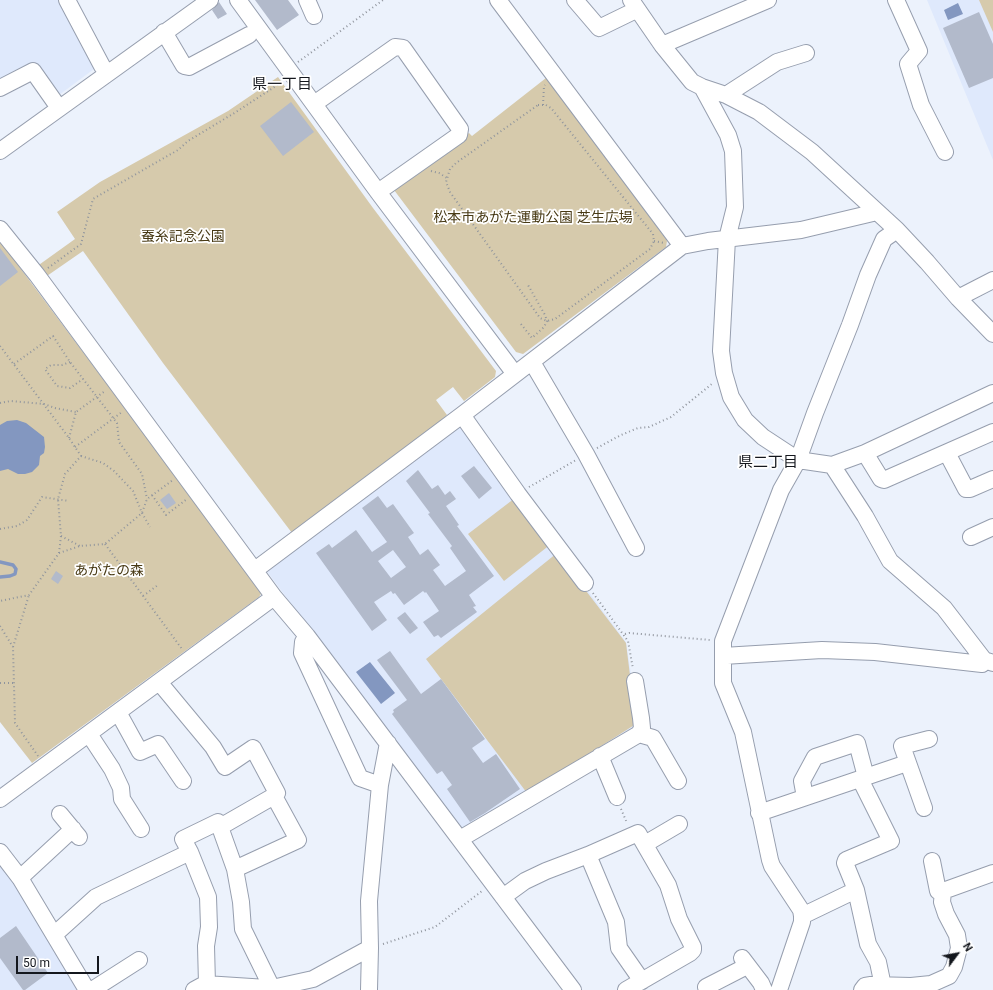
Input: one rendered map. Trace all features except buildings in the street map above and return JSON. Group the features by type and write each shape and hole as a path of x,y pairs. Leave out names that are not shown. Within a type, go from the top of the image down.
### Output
{"street":[{"path":"67,0 102,66 108,73"},
{"path":"0,151 210,0"},
{"path":"238,0 378,192 515,374"},
{"path":"307,0 314,16"},
{"path":"498,0 682,246"},
{"path":"575,0 599,28 634,5 662,45 692,82 726,95 759,112 812,152 897,230 958,298 993,334"},
{"path":"896,0 919,51 908,64 921,105 945,152"},
{"path":"662,45 764,1"},
{"path":"164,32 184,66 189,66 249,35"},
{"path":"314,104 395,47 403,48 460,128 459,135 378,192"},
{"path":"726,95 777,62 806,53"},
{"path":"0,88 33,71 59,108"},
{"path":"702,87 728,135 733,151 735,207 727,239 720,351 724,373 731,397 745,420 763,437 798,460 832,465 864,453 990,399"},
{"path":"255,570 532,362 682,246 693,243 801,230 877,212"},
{"path":"0,229 37,276 274,597 307,636 573,990"},
{"path":"778,990 802,922 802,916 800,910 772,866 759,812 743,732 723,683 723,649 781,490 798,460 814,413 850,325 868,275 884,239 897,230"},
{"path":"958,298 993,280"},
{"path":"532,362 586,454 636,548"},
{"path":"462,415 518,494 585,583"},
{"path":"864,453 881,479 884,480 993,432"},
{"path":"947,453 966,489 970,489 993,479"},
{"path":"723,649 875,652 982,664 989,662 944,608 910,580 890,561 865,516 832,465"},
{"path":"971,537 993,527"},
{"path":"0,799 274,597"},
{"path":"307,636 303,642 302,653 360,778 380,785"},
{"path":"460,839 639,734 642,728 635,681"},
{"path":"159,682 213,747 224,767 253,748 278,793 220,827"},
{"path":"118,712 140,752 158,744 183,781"},
{"path":"89,734 112,769 121,788 122,799 141,829"},
{"path":"639,734 653,738 678,781"},
{"path":"924,808 902,746 929,739"},
{"path":"369,990 369,901 380,785 388,743"},
{"path":"805,798 802,782 815,757 857,743 863,778 891,841 846,860 845,863 856,890 868,944 878,962 883,986"},
{"path":"600,756 617,798"},
{"path":"759,812 907,763"},
{"path":"235,869 298,840 274,796"},
{"path":"20,878 76,833 60,814"},
{"path":"269,989 243,929 241,902 235,869 218,822 183,839 190,852 208,897 209,927 201,987 269,989 313,979 370,948"},
{"path":"503,897 525,881 546,870 588,855 638,840 679,824"},
{"path":"626,990 693,950 693,947 679,919 668,885 638,840"},
{"path":"0,852 20,878 87,990"},
{"path":"54,935 96,897 190,852"},
{"path":"588,855 616,922 619,948 642,981"},
{"path":"932,861 938,891 943,891 993,873"},
{"path":"802,916 856,890"},
{"path":"862,990 865,986 911,986 931,984 949,976 954,967 959,948 957,935 946,914 942,902 943,891"},
{"path":"92,990 139,960"},
{"path":"706,987 745,962 761,983 764,990"}],"path":[{"path":"297,63 383,0"},
{"path":"46,269 81,244 93,199 178,150 188,141 284,81"},
{"path":"543,105 544,86"},
{"path":"538,105 546,105 551,108 653,234 654,241 650,249 555,319 546,321 540,318 450,192 446,182 450,169 456,163 538,105"},
{"path":"521,324 532,338 544,327 546,321 545,315 528,285"},
{"path":"14,364 53,336 96,397 117,422 120,442 142,474 147,500"},
{"path":"0,346 70,438 81,456 103,463 114,471 133,491 142,513 150,527"},
{"path":"70,362 62,365 51,365 45,369 57,386 70,388 83,378"},
{"path":"518,494 620,435 638,428 649,427 671,417 724,373"},
{"path":"70,438 76,412 110,388"},
{"path":"0,403 10,402 44,404 55,408 76,412"},
{"path":"75,447 126,410"},
{"path":"40,760 15,723 13,647 29,595 59,553 61,536 58,498 65,474 81,456"},
{"path":"59,553 80,546 105,544 142,513 147,500 152,495 176,477"},
{"path":"152,495 166,515 190,496"},
{"path":"1,529 17,526 27,520 42,497 58,498 69,501"},
{"path":"61,536 80,546"},
{"path":"105,544 184,652"},
{"path":"585,583 628,641 635,681"},
{"path":"143,596 158,585"},
{"path":"0,601 29,595"},
{"path":"0,626 13,647"},
{"path":"624,634 630,633 723,649"},
{"path":"0,683 15,683"},
{"path":"617,798 617,801 638,840"},
{"path":"370,948 435,927 492,883"}],"shaded area":[{"path":"0,0 64,0 98,66 55,98 34,66 0,84"},
{"path":"927,0 993,0 993,160"},
{"path":"464,424 626,642 639,724 636,731 460,832 266,570"},
{"path":"0,864 20,891 82,990 0,990"}],"green space":[{"path":"979,0 993,0 993,32"},
{"name":"蚕糸記念公園","path":"278,77 373,208 496,371 495,377 464,401 453,387 436,400 447,415 420,438 292,533 163,363 83,251 44,278 36,267 75,239 57,212 100,182 228,111"},
{"name":"松本市あがた運動公園 芝生広場","path":"546,78 667,241 666,247 523,354 516,352 391,186 469,133 472,136"},
{"name":"あがたの森","path":"0,241 262,592 259,597 32,763 0,722"},
{"path":"515,498 551,544 504,581 468,534"},
{"path":"557,553 626,643 636,724 527,793 426,659"}],"water":[{"path":"958,3 963,14 948,20 944,10"},
{"path":"17,420 26,423 44,437 44,453 40,456 39,465 32,472 25,474 18,474 8,469 0,471 0,425 7,421"},
{"path":"370,662 395,693 381,704 356,672"}],"waterway":[{"path":"0,562 13,565 16,569 15,574 0,577"}],"district":[{"name":"県一丁目","path":"282,85"},
{"name":"県二丁目","path":"768,463"}]}
